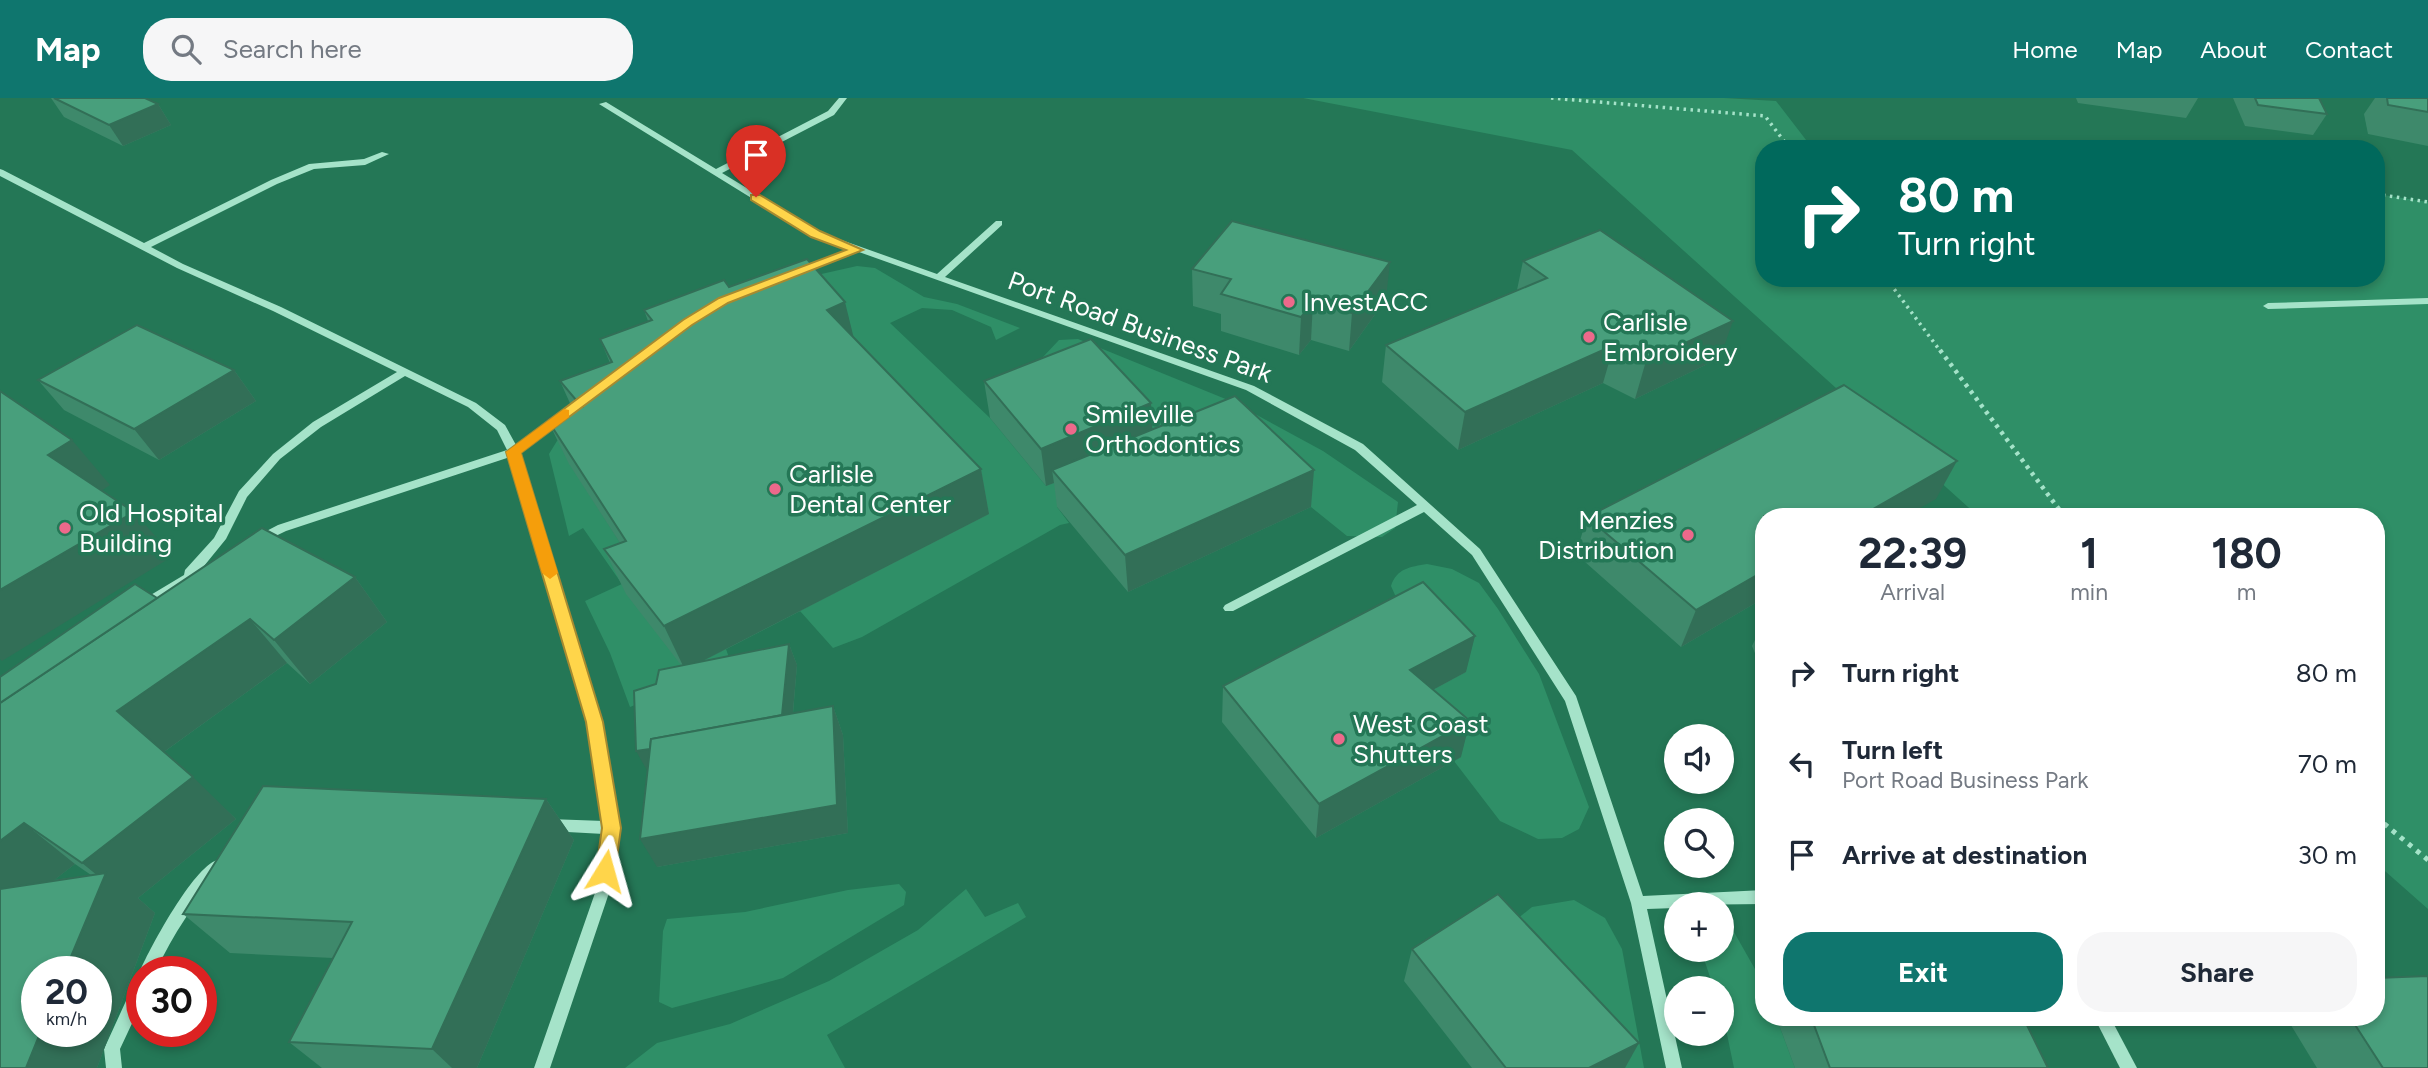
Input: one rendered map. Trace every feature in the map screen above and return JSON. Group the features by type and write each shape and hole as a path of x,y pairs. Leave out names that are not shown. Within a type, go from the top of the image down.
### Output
{"street":[{"path":"716,173 831,113 843,98"},
{"name":"Port Road Business Park","path":"603,103 816,234 1250,388 1359,447 1425,506 1476,552 1571,700 1637,903 1674,1068"},
{"path":"144,247 312,166 365,162 385,154"},
{"path":"0,172 144,247 472,405 501,428 514,452 595,722 612,828 602,893 542,1068"},
{"path":"938,278 999,223"},
{"path":"784,278 857,250"},
{"path":"2268,306 2428,301"},
{"path":"184,579 219,540 243,493 263,471 304,434 340,408 405,372"},
{"path":"246,548 282,528 514,452 600,387"},
{"path":"1229,608 1425,506"},
{"path":"137,609 184,579 214,564"},
{"path":"528,824 612,828"},
{"path":"155,956 164,935 198,885 226,856"},
{"path":"1637,903 1755,897"},
{"path":"114,1068 111,1049 126,1018"},
{"path":"2107,1026 2129,1068"}],"path":[{"path":"1551,98 1765,116 1783,140"},
{"path":"2385,195 2428,202"},
{"path":"1893,287 2058,508"},
{"path":"2385,824 2428,860"}],"green space":[{"path":"1303,98 1724,98 1776,101 1806,140 1755,140 1755,287 2385,287 2385,195 2428,202 2428,909 2385,871 2385,508 1969,508 1572,150"},
{"path":"857,266 875,268 924,297 957,304 1020,328 996,340 991,327 952,310 922,308 890,323 990,418 1046,486 1042,358 1059,340 1078,339 1233,402 1323,451 1398,502 1395,528 1382,537 1347,536 1311,507 1057,507 1069,523 1060,525 862,637 833,648 800,611 989,513 747,306 808,277"},
{"path":"621,389 570,464 647,585 685,670 726,649 736,678 669,691 630,707 610,653 585,601 622,584 583,528 569,536 549,454 557,441"},
{"path":"1427,564 1452,569 1479,583 1539,674 1589,807 1579,829 1562,838 1538,839 1500,821 1454,761 1461,757 1403,706 1412,604 1395,595 1391,586 1401,572"},
{"path":"899,884 906,892 904,905 783,978 672,1008 659,1002 663,931 667,919 745,912 848,890"},
{"path":"966,889 985,917 1018,903 1026,917 827,1035 845,1068 625,1068 657,1043 730,1024 829,981 918,930"},
{"path":"1574,900 1605,918 1622,949 1644,1068 1618,1068 1496,936 1532,907"},
{"path":"1734,932 1755,969 1755,1026 1779,1026 1795,1068 1734,1068 1729,1046 1734,1046 1734,976 1710,976 1705,962 1734,962"}],"building":[{"path":"54,98 145,98 158,104 109,125"},
{"path":"2255,98 2319,98 2327,114 2258,105"},
{"path":"2387,98 2428,98 2428,112 2388,105"},
{"path":"1232,221 1390,262 1352,313 1313,302 1301,317 1221,294 1231,279 1192,269"},
{"path":"1600,230 1733,321 1646,361 1614,345 1465,412 1386,345 1547,278 1523,261"},
{"name":"Carlisle Dental Center","path":"807,259 845,302 827,310 981,469 664,626 604,549 626,541 547,419 582,407 560,381 612,362 600,339 652,320 644,310 724,280 729,287"},
{"path":"137,325 234,370 134,429 38,380"},
{"path":"1091,339 1151,403 1041,449 984,381"},
{"name":"Menzies Distribution","path":"1844,385 1957,461 1875,508 1755,508 1755,576 1696,610 1587,517"},
{"path":"0,391 72,440 48,455 134,512 0,590"},
{"path":"1235,396 1314,470 1125,555 1052,470"},
{"path":"262,528 355,577 274,640 250,619 117,711 193,777 82,863 24,823 0,841 0,703"},
{"name":"West Coast Shutters","path":"1423,582 1475,636 1410,670 1470,721 1319,804 1223,686"},
{"path":"135,584 157,598 0,703 0,677"},
{"path":"789,644 782,715 651,739 650,749 636,751 634,691 656,684 659,670"},
{"path":"833,706 837,805 640,839 651,739"},
{"path":"263,786 546,799 432,1049 289,1042 352,922 183,914"},
{"path":"106,873 71,956 21,956 21,1047 35,1047 26,1068 0,1068 0,889"},
{"path":"1498,894 1639,1043 1589,1068 1506,1068 1412,949"},
{"path":"2428,976 2428,1068 2383,1068 2356,1026 2385,1026 2385,978"},
{"path":"1814,1026 2027,1026 2048,1068 1830,1068"}],"slow traffic":[{"path":"550,573 514,452 564,414"}],"place":[{"name":"InvestACC","path":"1289,302"},
{"name":"Carlisle Embroidery","path":"1589,337"},
{"name":"Smileville Orthodontics","path":"1071,429"},
{"name":"Carlisle Dental Center","path":"775,489"},
{"name":"Old Hospital Building","path":"65,528"},
{"name":"Menzies Distribution","path":"1688,535"},
{"name":"West Coast Shutters","path":"1339,739"}],"route":[{"path":"605,871 612,828 595,722 514,452 687,322 724,300 857,250 816,234 756,197"}]}
